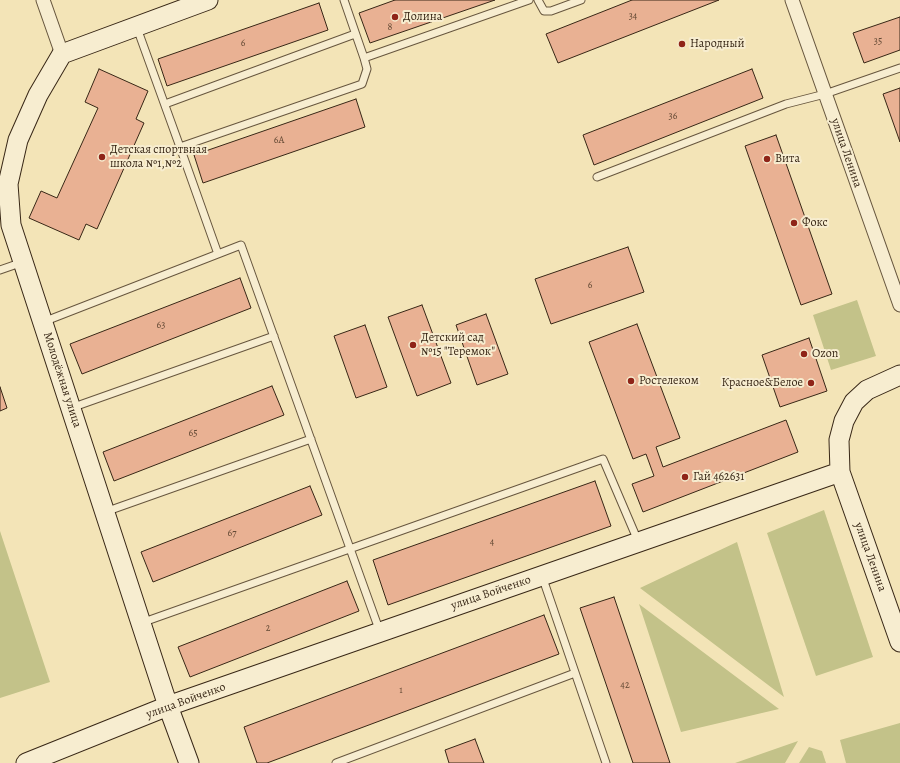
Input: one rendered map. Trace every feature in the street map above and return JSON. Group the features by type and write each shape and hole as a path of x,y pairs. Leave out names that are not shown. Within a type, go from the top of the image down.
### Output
{"main road":[{"path":"62,54 208,0"},
{"name":"Молодёжная улица","path":"62,54 38,95 18,140 8,184 11,225 168,706 189,763"},
{"path":"840,472 839,440 844,421 854,402 867,390 900,375"},
{"name":"улица Войченко","path":"26,763 168,706 840,472"},
{"name":"улица Ленина","path":"840,472 900,642"}],"street":[{"path":"43,0 62,54"},
{"name":"улица Ленина","path":"792,0 825,94 897,287 900,305"}],"lane":[{"path":"180,147 362,84 367,69 344,0"},
{"path":"364,58 528,0"},
{"path":"538,0 544,11 551,11 581,0"},
{"path":"137,26 218,254"},
{"path":"164,104 355,34"},
{"path":"597,177 786,104 825,94 900,68"},
{"path":"43,322 241,245 380,632"},
{"path":"0,270 23,262"},
{"path":"71,408 274,336"},
{"path":"105,512 311,439"},
{"path":"141,623 603,459 638,542"},
{"path":"542,576 606,763"},
{"path":"336,763 575,673"}],"shaded area":[{"path":"857,300 876,356 831,370 813,315"},
{"path":"824,510 873,657 816,676 767,533"},
{"path":"0,531 50,682 0,698"},
{"path":"737,542 784,697 640,588"},
{"path":"639,604 779,709 681,732"},
{"path":"900,723 900,763 846,763 840,740"},
{"path":"798,741 785,763 735,763"},
{"path":"809,747 822,751 826,763 799,763"}],"building":[{"path":"395,0 495,0 370,43 359,13"},
{"path":"632,0 719,0 558,63 546,34"},
{"path":"319,3 328,30 167,86 158,59"},
{"path":"900,17 900,50 864,63 853,33"},
{"name":"Детская спортвная школа №1,№2","path":"99,69 148,91 136,119 144,123 97,229 86,224 79,240 29,218 41,191 57,198 98,108 85,102"},
{"path":"752,69 763,98 594,165 583,135"},
{"path":"900,88 900,142 883,94"},
{"path":"356,99 365,127 203,183 194,155"},
{"path":"776,135 832,294 801,305 745,146"},
{"path":"628,247 644,292 551,324 535,279"},
{"path":"240,278 251,308 82,374 70,344"},
{"path":"422,305 451,383 417,396 388,317"},
{"path":"486,314 508,374 477,385 456,325"},
{"name":"Ростелеком","path":"637,324 680,438 656,447 663,467 786,420 798,452 643,512 632,484 654,476 646,454 633,459 589,342"},
{"path":"365,325 387,387 356,398 334,336"},
{"path":"809,338 827,391 780,407 762,355"},
{"path":"272,386 284,415 114,481 103,452"},
{"path":"0,387 7,408 0,411"},
{"path":"595,481 611,526 388,605 373,560"},
{"path":"310,486 322,515 153,582 141,552"},
{"path":"347,581 359,611 190,677 178,647"},
{"path":"614,597 670,763 633,763 580,608"},
{"path":"544,615 559,654 267,763 257,763 244,727"},
{"path":"475,739 484,763 449,763 445,750"}],"place":[{"name":"Долина","path":"395,17"},
{"name":"Народный","path":"682,44"},
{"name":"Детская спортвная школа №1,№2","path":"102,157"},
{"name":"Вита","path":"767,159"},
{"name":"Фокс","path":"794,223"},
{"name":"Детский сад №15 \"Теремок\"","path":"413,345"},
{"name":"Ozon","path":"804,354"},
{"name":"Ростелеком","path":"631,381"},
{"name":"Красное&Белое","path":"811,383"},
{"name":"Гай 462631","path":"685,477"}]}
